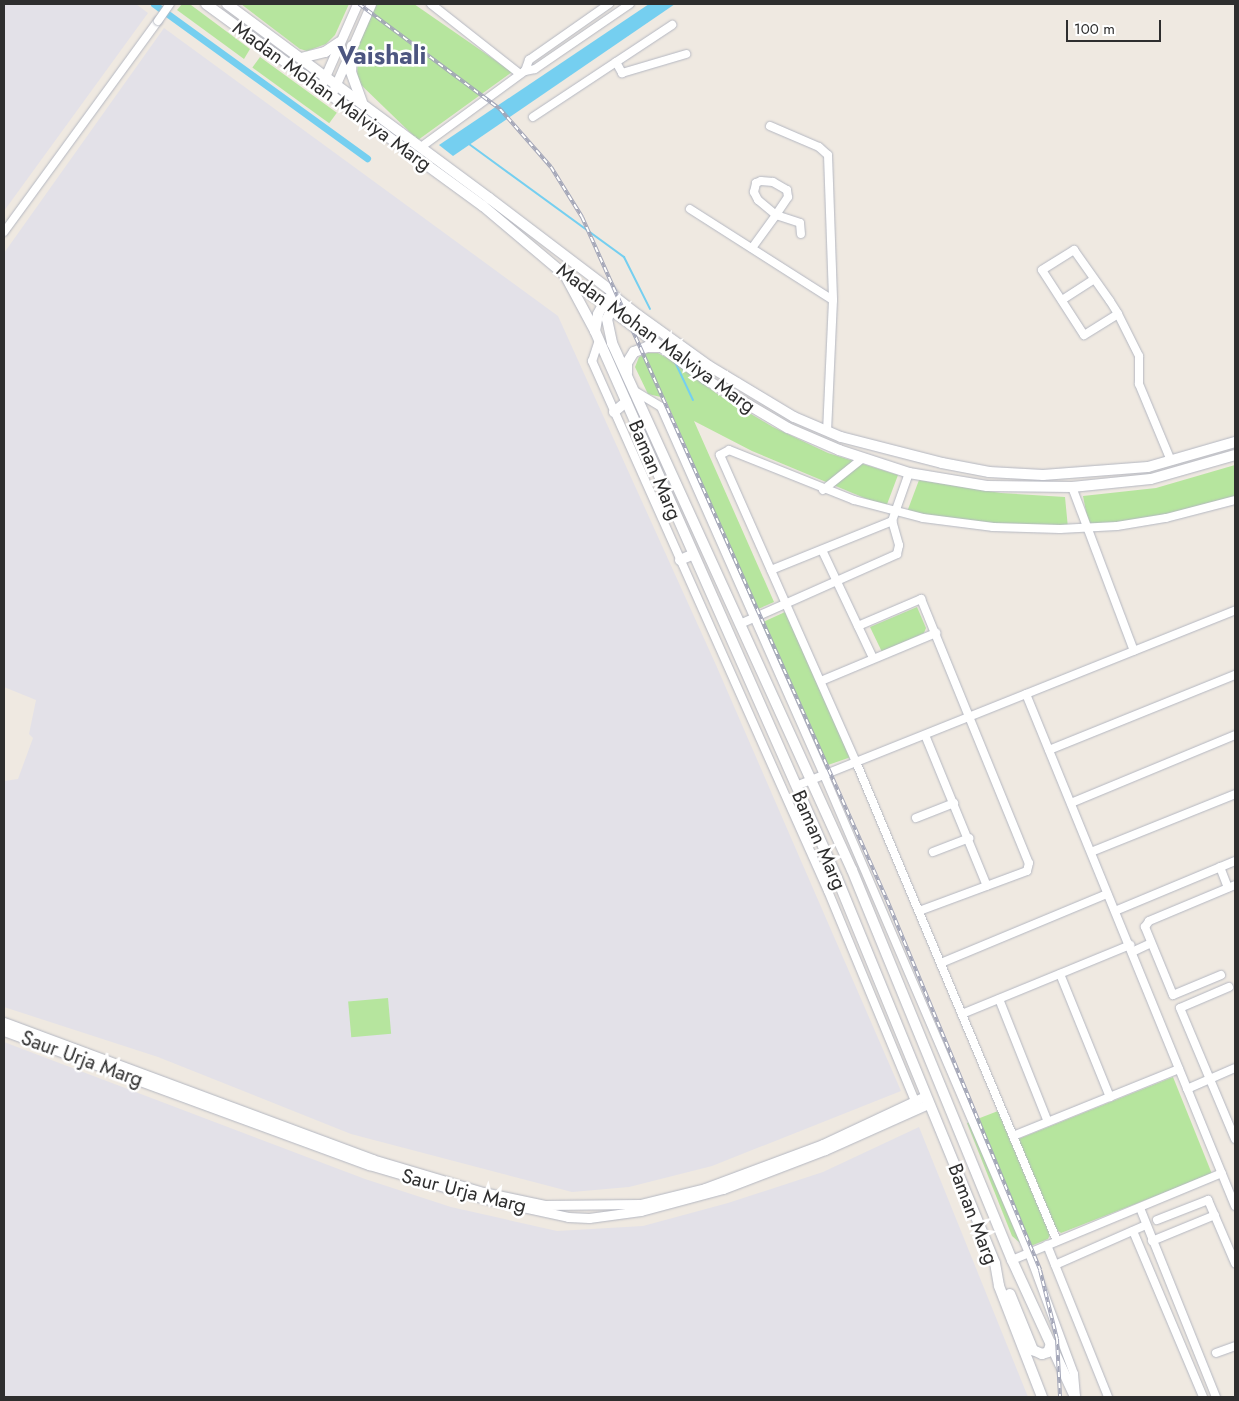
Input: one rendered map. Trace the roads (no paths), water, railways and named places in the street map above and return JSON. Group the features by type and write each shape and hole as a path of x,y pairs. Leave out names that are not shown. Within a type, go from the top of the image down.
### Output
{"main road":[{"name":"Madan Mohan Malviya Marg","path":"206,4 483,206 565,275 661,346 728,394 788,428 863,458 910,473 971,483 1072,487 1151,479 1235,455"},
{"name":"Madan Mohan Malviya Marg","path":"227,4 421,147 613,294 749,392 827,431 881,448 972,469 1043,475 1104,473 1171,461 1235,442"},
{"path":"301,58 324,52 340,42"},
{"path":"352,46 351,72 363,105"},
{"path":"565,275 597,336"},
{"name":"Baman Marg","path":"613,294 597,336 692,555 796,786 876,976 994,1263 999,1286 1042,1397"},
{"name":"Baman Marg","path":"608,307 607,330 811,780 1012,1260 1076,1397"},
{"path":"627,376 627,363 634,352 661,346"},
{"path":"614,412 626,402"},
{"path":"971,483 972,469"},
{"path":"680,560 692,555"},
{"path":"710,594 717,573"},
{"path":"715,606 729,600"},
{"path":"876,976 892,970"},
{"path":"882,992 898,986"},
{"path":"994,1263 1033,1350 1042,1354 1048,1352 1051,1344"}],"street":[{"path":"4,232 170,4"},
{"path":"320,88 357,4"},
{"path":"331,96 370,4"},
{"path":"431,4 522,73"},
{"path":"442,12 446,4"},
{"path":"522,73 529,60 609,4"},
{"path":"421,147 522,73 535,69 630,4"},
{"path":"533,117 672,25"},
{"path":"616,62 622,73 686,54"},
{"path":"770,126 819,146 828,155 833,300 827,431"},
{"path":"752,248 776,215 788,197 787,190 773,182 756,183 754,192 758,200 776,215 800,223 801,234"},
{"path":"690,209 833,300"},
{"path":"1118,314 1084,335 1042,270 1074,250 1118,314 1139,356 1139,384 1171,461"},
{"path":"1062,300 1094,279"},
{"path":"597,336 592,361 828,891 916,1105"},
{"path":"633,390 661,407 824,775 1029,1253 1074,1374 1076,1397"},
{"path":"1057,1241 856,762 720,458 721,452 729,450 823,490 895,511 993,527 1087,528 1166,518 1235,500"},
{"path":"823,490 863,458"},
{"path":"740,624 897,554 899,545 892,521 910,473"},
{"path":"1072,487 1134,651"},
{"path":"771,570 892,521"},
{"path":"822,550 873,658"},
{"path":"858,626 921,599 1030,866 1027,871 919,911"},
{"path":"796,786 1235,610"},
{"path":"820,681 936,633"},
{"path":"1049,750 1235,675"},
{"path":"1026,694 1235,1206"},
{"path":"925,734 987,886"},
{"path":"1070,803 1235,734"},
{"path":"1091,852 1235,794"},
{"path":"916,818 954,803"},
{"path":"933,852 968,838"},
{"path":"1115,911 1235,861"},
{"path":"1220,868 1232,886 1149,922 1145,931 1173,995 1221,975"},
{"path":"941,963 1107,894"},
{"path":"962,1014 1060,974 1151,943"},
{"path":"1060,974 1110,1097"},
{"path":"1229,987 1180,1008 1235,1139"},
{"path":"999,999 1048,1122"},
{"name":"Saur Urja Marg","path":"4,1022 24,1034 369,1165 568,1217 589,1218 633,1213 678,1203 772,1172 927,1100"},
{"name":"Saur Urja Marg","path":"4,1031 24,1034"},
{"path":"1187,1089 1235,1068"},
{"path":"1013,1136 1179,1069"},
{"path":"1012,1260 1222,1173"},
{"path":"1157,1220 1208,1200 1235,1263"},
{"path":"1133,1231 1204,1397 1215,1395 1140,1208"},
{"path":"1152,1241 1215,1215"},
{"path":"1055,1265 1146,1225"},
{"path":"1047,1246 1108,1397"},
{"path":"1216,1353 1235,1346"}],"water":[{"path":"649,4 675,4 453,156 439,145"}],"waterway":[{"path":"154,4 367,158"},
{"path":"469,144 624,257 650,309"},
{"path":"675,362 693,400"}],"railway":[{"path":"359,4 500,109 551,167 582,217 887,900 1040,1270 1057,1339 1060,1397"}],"district":[{"name":"Vaishali","path":"382,55"}]}
